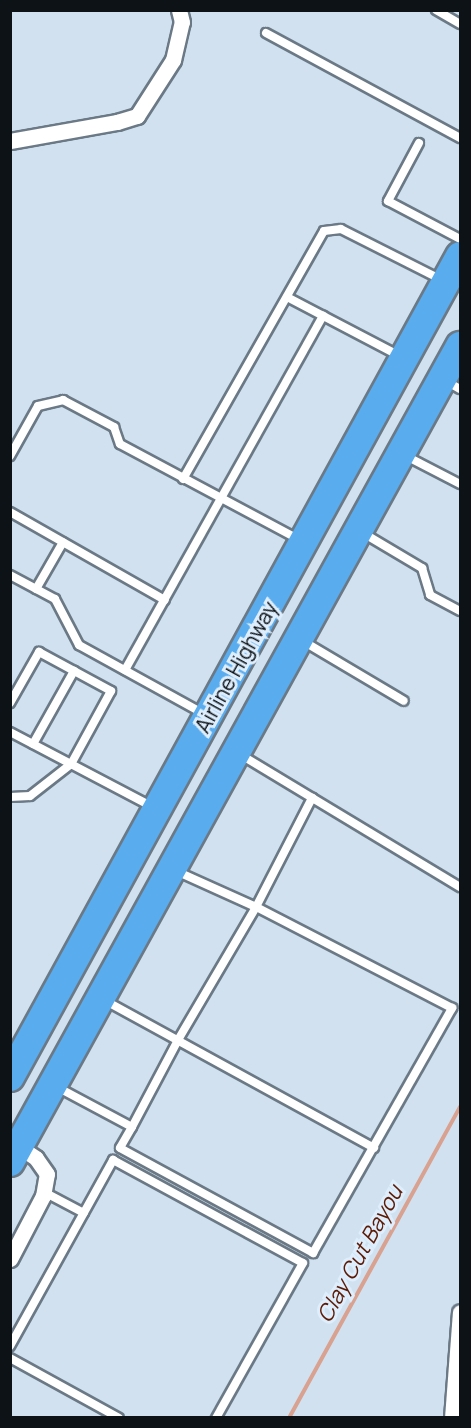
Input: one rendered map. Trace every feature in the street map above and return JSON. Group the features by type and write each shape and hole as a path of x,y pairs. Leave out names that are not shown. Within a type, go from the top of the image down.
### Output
{"highway":[{"name":"Airline Highway","path":"10,1077 405,358 453,286 460,256"},
{"name":"Airline Highway","path":"15,1155 402,453 452,384 460,346"},
{"path":"304,542 340,566"},
{"path":"137,846 172,870"}],"street":[{"path":"10,141 117,122 137,116 173,60 182,22 179,10"},
{"path":"10,1259 44,1192 47,1174 43,1165 15,1155"},
{"path":"452,1418 460,1312"}],"lane":[{"path":"436,10 460,24"},
{"path":"266,33 460,138"},
{"path":"419,143 388,201 460,239"},
{"path":"183,479 324,231 341,228 453,286"},
{"path":"287,297 405,358"},
{"path":"125,670 323,316"},
{"path":"10,456 38,406 63,400 114,427 120,444 304,542"},
{"path":"402,453 460,484"},
{"path":"10,512 165,600"},
{"path":"359,531 422,568 430,595 460,611"},
{"path":"36,589 63,542"},
{"path":"10,574 55,599 79,645 208,716"},
{"path":"300,638 404,701"},
{"path":"10,703 39,652 111,692 71,764 30,796 10,797"},
{"path":"33,744 74,671"},
{"path":"10,732 157,810"},
{"path":"236,753 460,887"},
{"path":"172,870 256,907 452,1008 313,1253 120,1148 178,1040 256,907 312,798"},
{"path":"101,998 374,1148"},
{"path":"53,1085 132,1127"},
{"path":"10,1346 113,1160 303,1263 216,1418"},
{"path":"44,1192 84,1213"},
{"path":"10,1358 119,1418"}],"waterway":[{"name":"Clay Cut Bayou","path":"289,1418 460,1107"}]}
